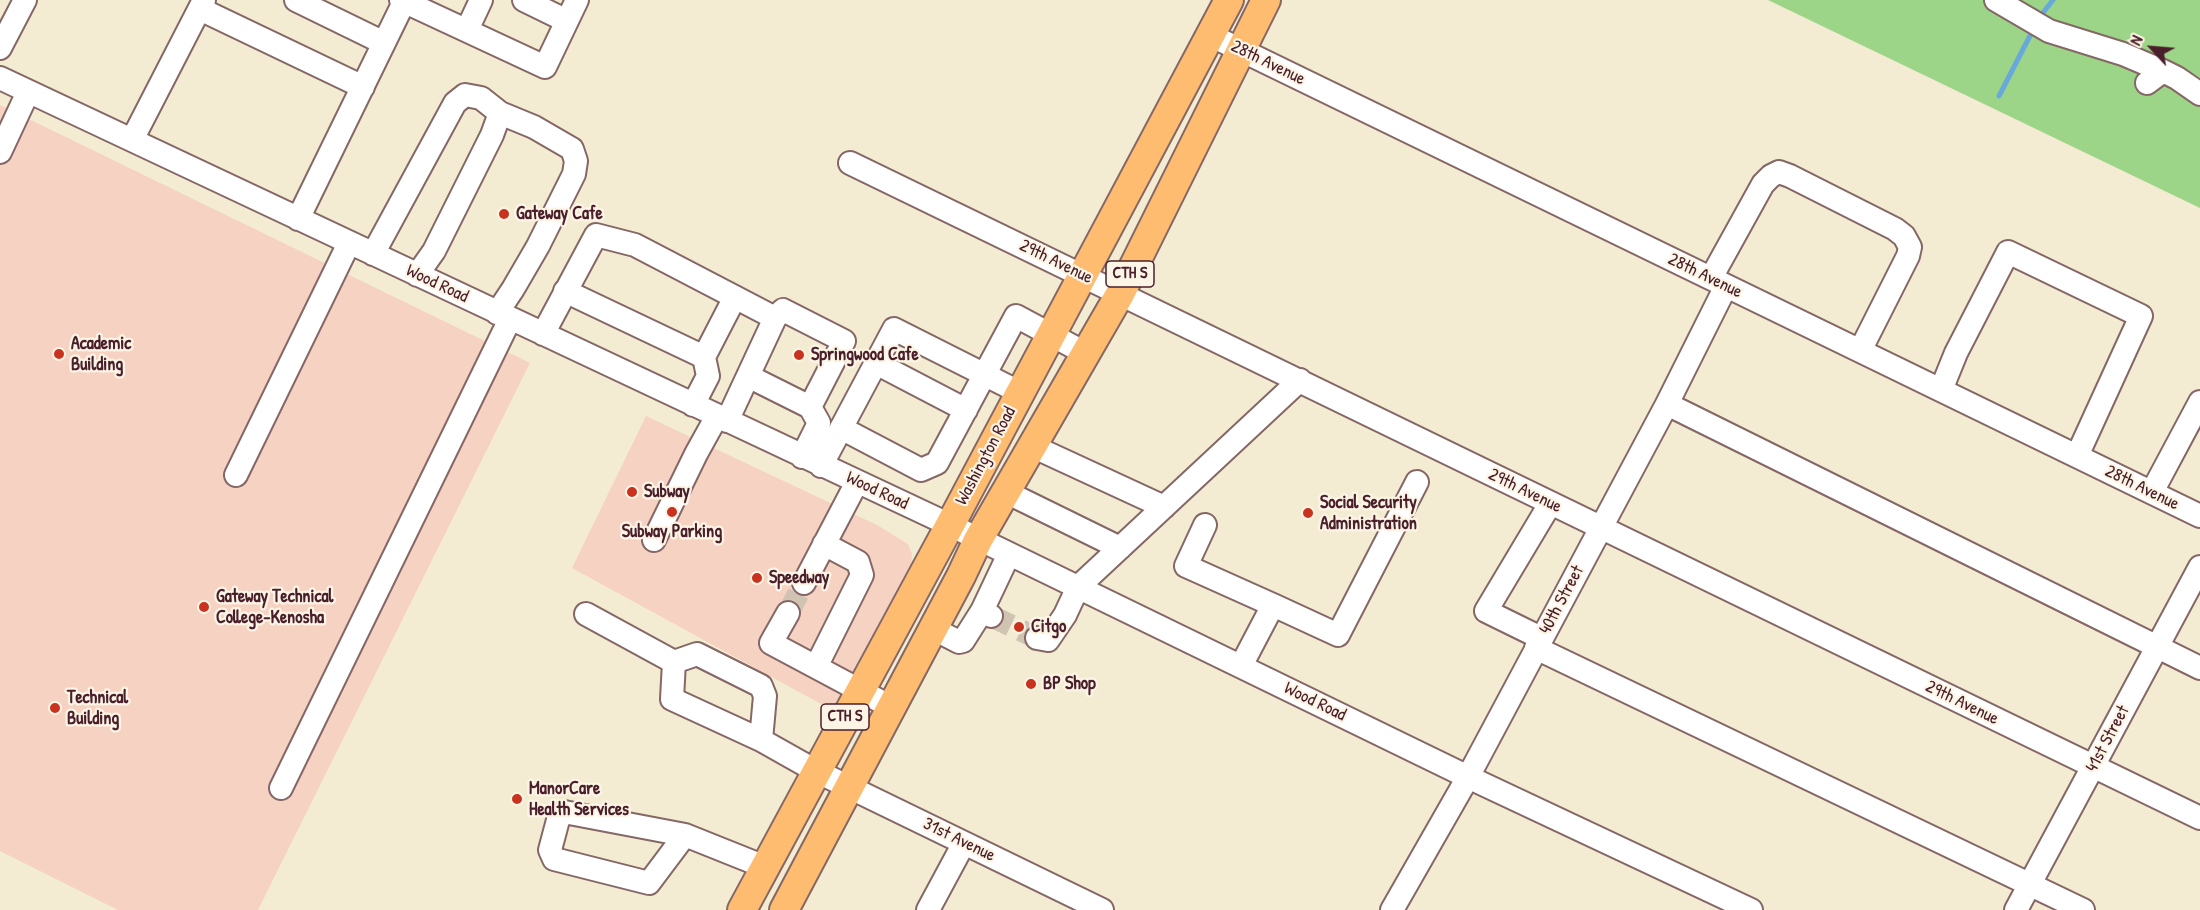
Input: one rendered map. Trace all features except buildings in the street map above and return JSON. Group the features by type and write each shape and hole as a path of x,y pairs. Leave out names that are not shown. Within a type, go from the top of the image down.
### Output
{"main road":[{"name":"Washington Road","path":"742,910 1229,0"},
{"name":"Washington Road","path":"784,910 978,540 1120,294 1266,0"}],"street":[{"path":"0,48 25,0"},
{"path":"296,0 384,43"},
{"path":"467,30 481,0"},
{"path":"524,0 567,21"},
{"path":"298,219 384,43 402,1 545,67 577,0"},
{"path":"1996,0 2049,31 2123,54 2155,77 2177,78 2200,94"},
{"path":"132,140 202,5 363,87"},
{"name":"28th Avenue","path":"1210,34 2200,516"},
{"name":"Wood Road","path":"0,78 950,525 1468,777 1751,910"},
{"path":"0,152 28,92"},
{"path":"281,788 503,316 513,289 538,246 574,174 576,161 572,149 534,127 500,113 482,98 465,95 455,103 373,254"},
{"path":"417,275 434,251 492,135 500,113"},
{"name":"29th Avenue","path":"850,163 2200,818"},
{"name":"40th Street","path":"1392,910 1468,777 1667,404 1718,282 1763,184 1779,172 1894,229 1904,236 1910,247 1908,256 1860,351"},
{"path":"543,334 596,235 635,245 776,318"},
{"path":"236,475 349,243"},
{"path":"1941,390 1956,353 2008,252 2141,316 2077,456"},
{"path":"565,291 704,357"},
{"path":"693,405 708,376 704,357 735,297"},
{"path":"654,540 696,454 722,419 748,376 776,318 783,310 844,341 810,407"},
{"path":"841,428 921,470 937,464 1016,316 1085,353"},
{"path":"812,461 841,428 894,329 1020,392"},
{"path":"876,363 966,410"},
{"path":"748,376 810,407 819,423 812,461"},
{"path":"1037,638 1048,640 1054,634 1078,587 1300,380"},
{"path":"2152,492 2200,402"},
{"path":"1667,404 2200,668"},
{"path":"1032,446 1164,507"},
{"path":"804,584 857,482"},
{"path":"1205,525 1186,566 1338,635 1417,482"},
{"path":"1006,492 1120,548"},
{"path":"1550,504 1486,611 1539,643 2083,910"},
{"path":"816,667 862,575 858,562 824,544"},
{"path":"932,628 959,642 963,641 986,614 1010,554"},
{"name":"41st Street","path":"2016,910 2200,567"},
{"path":"1240,666 1273,605"},
{"path":"788,613 771,643 891,707"},
{"path":"586,614 674,662 697,654 761,686 765,696 761,740"},
{"name":"31st Avenue","path":"674,662 672,699 761,740 816,771 1102,910"},
{"path":"685,836 649,883 554,859 550,850 558,820 564,812 685,836 765,867"},
{"path":"928,910 964,843"}],"shaded area":[{"name":"Gateway Technical College-Kenosha","path":"0,105 530,363 258,910 118,910 0,851"},
{"path":"646,416 877,525 908,544 912,554 911,564 832,710 572,568"}],"green space":[{"path":"1768,0 2200,0 2200,208"}],"waterway":[{"path":"2038,19 2053,0"},
{"path":"1999,96 2034,28"}],"tunnel":[{"path":"788,613 804,583"},
{"path":"991,616 1037,638"}],"place":[{"name":"Gateway Cafe","path":"504,214"},
{"name":"Academic Building","path":"59,354"},
{"name":"Springwood Cafe","path":"799,355"},
{"name":"Subway","path":"632,492"},
{"name":"Subway Parking","path":"672,512"},
{"name":"Social Security Administration","path":"1308,513"},
{"name":"Speedway","path":"757,578"},
{"name":"Gateway Technical College-Kenosha","path":"204,607"},
{"name":"Citgo","path":"1019,627"},
{"name":"BP Shop","path":"1031,684"},
{"name":"Technical Building","path":"55,708"},
{"name":"ManorCare Health Services","path":"517,799"}]}
